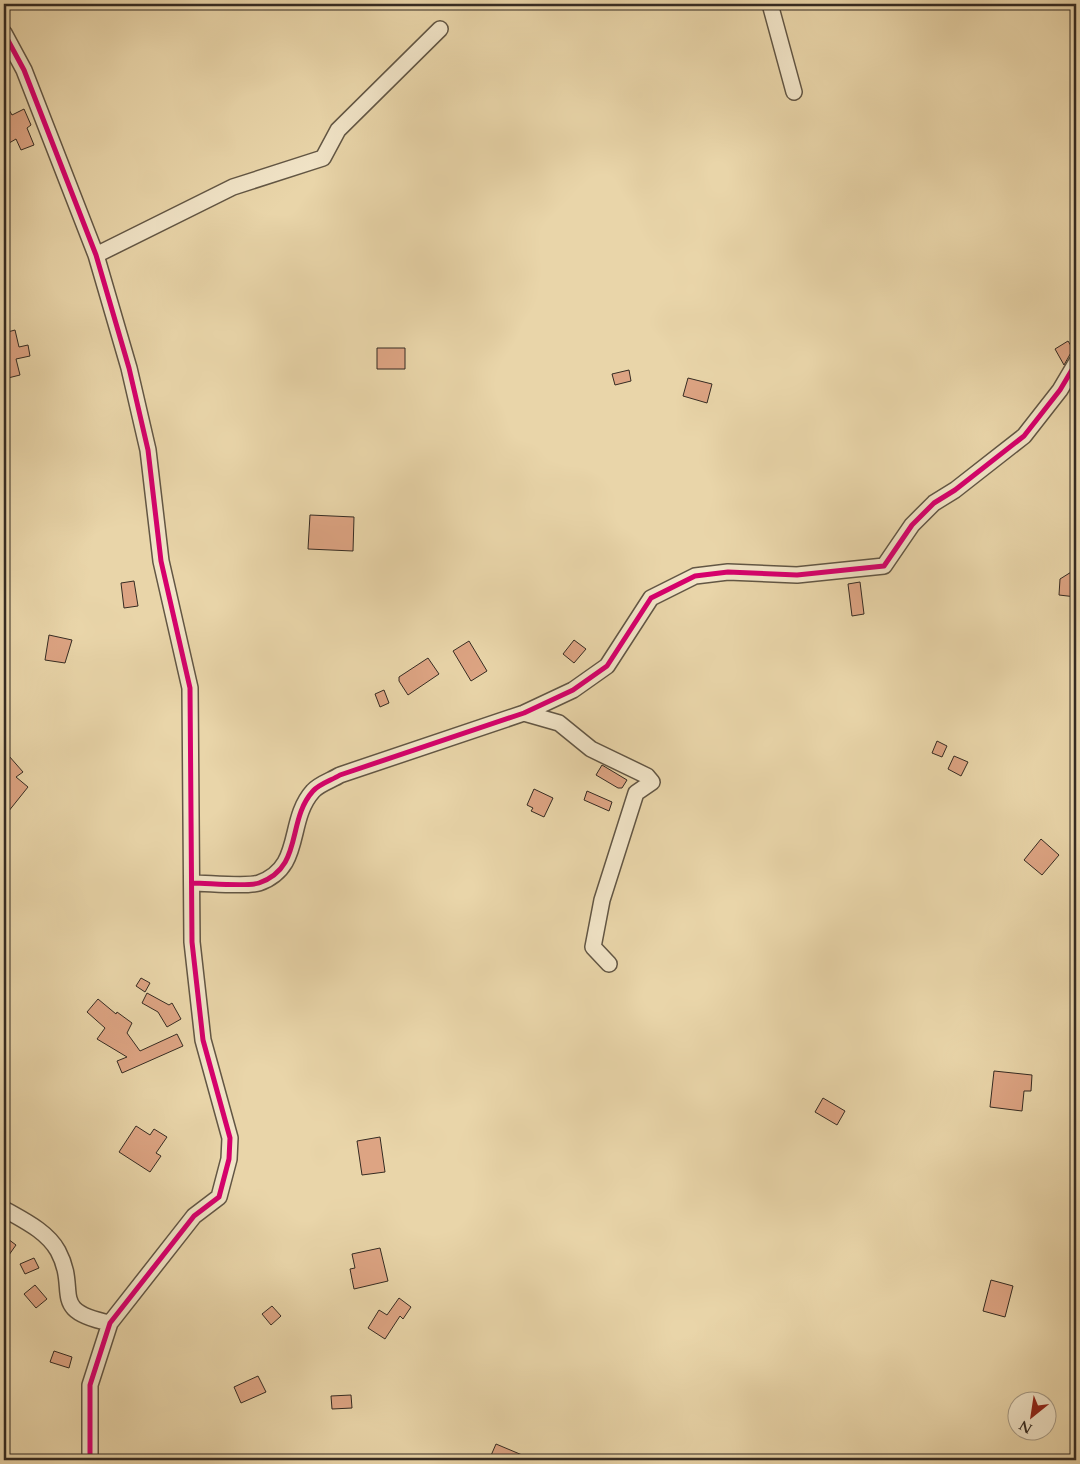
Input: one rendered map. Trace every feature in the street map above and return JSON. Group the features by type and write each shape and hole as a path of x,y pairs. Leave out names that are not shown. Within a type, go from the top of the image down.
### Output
{"street":[{"path":"770,4 794,92"},
{"path":"96,255 233,187 323,158 338,130 440,29"},
{"path":"4,33 24,70 96,255 128,368 148,450 161,561 190,688 192,942 203,1040 230,1138 229,1160 219,1196 194,1216 110,1323 90,1385 90,1460"},
{"path":"193,882 257,884 274,876 288,862 297,821 314,790 340,776 524,713 573,690 607,666 651,598 695,576 728,572 797,575 884,566 912,525 934,503 955,490 1024,436 1060,390 1076,362"},
{"path":"524,713 559,723 591,749 647,776 652,782 636,793 602,900 593,947 609,964"},
{"path":"4,1208 48,1238 58,1252 71,1306 84,1317 110,1323"}],"building":[{"path":"4,101 12,115 24,109 31,125 27,128 34,145 21,150 16,139 4,146"},
{"path":"15,330 19,347 28,345 30,356 16,359 20,375 4,379 4,333"},
{"path":"1068,341 1073,349 1064,365 1055,349"},
{"path":"377,348 405,348 405,369 377,369"},
{"path":"629,370 631,381 615,385 612,374"},
{"path":"688,378 712,384 707,403 683,396"},
{"path":"310,515 354,517 353,551 308,549"},
{"path":"1076,569 1076,597 1059,595 1060,579"},
{"path":"134,581 138,606 124,608 121,583"},
{"path":"860,582 864,614 852,616 848,584"},
{"path":"49,635 72,640 65,663 45,660"},
{"path":"574,640 586,649 574,663 563,654"},
{"path":"469,641 487,671 471,681 453,651"},
{"path":"428,658 439,674 408,695 399,681 399,677"},
{"path":"384,690 389,703 380,707 375,694"},
{"path":"937,741 947,746 942,757 932,753"},
{"path":"9,756 23,772 16,777 28,787 4,817 4,761"},
{"path":"954,756 968,762 961,776 948,769"},
{"path":"602,765 627,780 622,788 618,788 596,775"},
{"path":"534,789 553,798 544,817 531,811 533,808 527,805"},
{"path":"587,791 612,802 609,811 584,800"},
{"path":"1041,839 1059,855 1042,875 1024,860"},
{"path":"141,978 150,983 145,992 136,986"},
{"path":"147,993 169,1005 172,1003 181,1019 167,1027 158,1012 142,1003"},
{"path":"98,999 116,1014 117,1012 132,1023 127,1033 140,1051 177,1034 183,1046 122,1073 117,1061 127,1057 97,1039 105,1028 87,1012"},
{"path":"994,1071 1032,1075 1031,1091 1024,1091 1022,1111 990,1107"},
{"path":"823,1098 845,1111 837,1125 815,1112"},
{"path":"136,1126 150,1135 154,1129 167,1137 156,1153 161,1156 150,1172 119,1152"},
{"path":"380,1137 385,1172 362,1175 357,1141"},
{"path":"4,1236 16,1245 4,1262"},
{"path":"380,1248 388,1281 354,1289 350,1269 355,1268 352,1254"},
{"path":"34,1258 39,1268 25,1274 20,1264"},
{"path":"991,1280 1013,1286 1005,1317 983,1311"},
{"path":"35,1285 47,1299 36,1308 24,1294"},
{"path":"399,1298 411,1307 403,1319 400,1316 385,1339 368,1328 379,1310 387,1315"},
{"path":"272,1306 281,1316 271,1325 262,1314"},
{"path":"54,1351 72,1357 69,1368 50,1362"},
{"path":"258,1376 266,1392 241,1403 234,1387"},
{"path":"351,1395 352,1408 332,1409 331,1396"},
{"path":"496,1444 534,1460 489,1460"}],"cycle path":[{"path":"4,33 24,70 96,255 129,368 148,450 161,561 190,688 192,942 203,1040 230,1138 229,1159 219,1197 194,1216 110,1323 90,1385 90,1460"},
{"path":"193,883 253,884 273,876 283,866 289,855 305,803 319,786 340,775 524,713 573,690 607,666 651,598 695,576 728,572 797,575 884,566 912,525 934,503 955,490 1024,436 1060,390 1076,363"}]}
